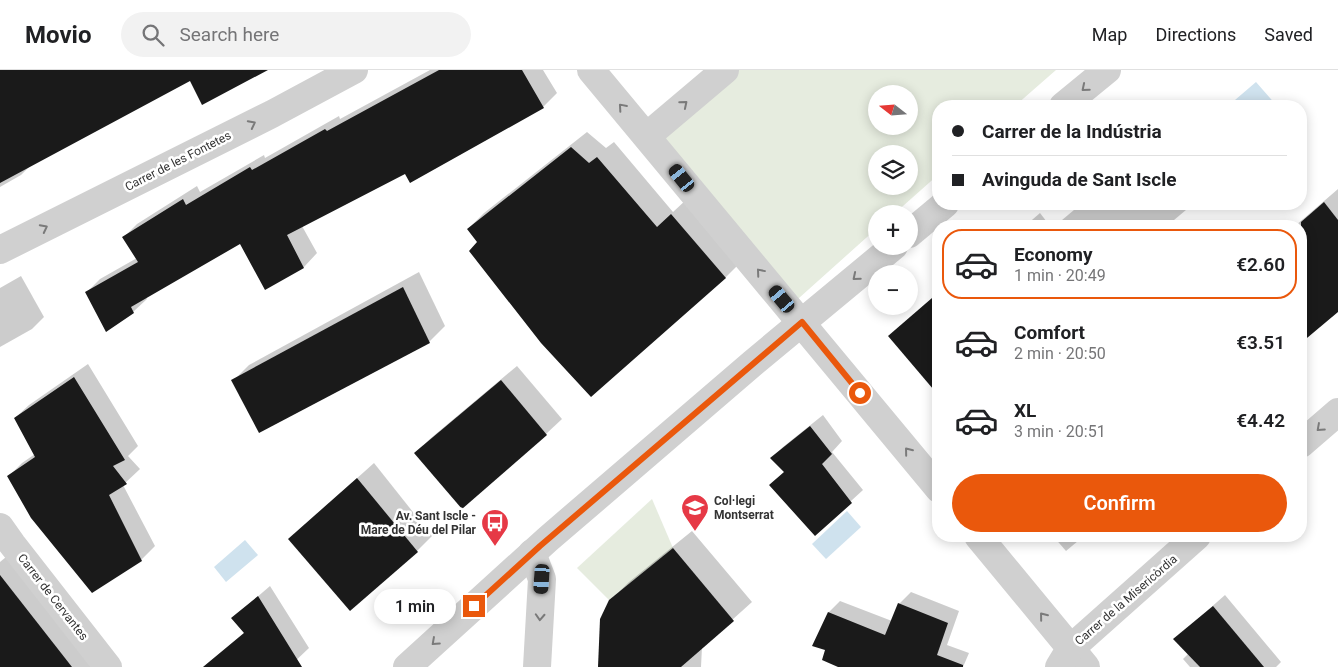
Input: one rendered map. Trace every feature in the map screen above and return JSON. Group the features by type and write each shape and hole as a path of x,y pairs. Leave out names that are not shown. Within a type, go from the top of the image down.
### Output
{"street":[{"name":"Carrer de les Fontetes","path":"0,250 272,114 354,70"},
{"path":"591,70 932,480"},
{"path":"647,136 725,70"},
{"path":"1070,100 1107,70"},
{"path":"918,226 938,210"},
{"path":"407,667 532,553 883,255"},
{"path":"1307,439 1338,412"},
{"name":"Carrer de Cervantes","path":"4,538 108,667"},
{"path":"983,542 1072,661"},
{"name":"Carrer de la Misericòrdia","path":"1072,661 1192,542"},
{"path":"532,553 542,579 537,667"}],"shaded area":[{"path":"725,70 1056,70 1022,100 932,100 932,180 918,193 918,145 868,145 868,195 915,195 904,205 868,205 868,236 789,307 647,136"},
{"path":"652,499 673,548 609,600 577,568"}],"water":[{"path":"1256,82 1272,100 1235,100"},
{"path":"847,511 861,527 826,559 812,544"},
{"path":"245,540 258,555 226,582 214,567"}],"building":[{"path":"0,70 268,70 202,105 190,81 0,183"},
{"path":"439,70 522,70 544,108 410,183 405,174 287,235 304,268 265,290 240,244 131,307 134,313 106,332 85,292 138,262 122,237 183,199 186,205 250,167 252,170 325,129 327,131"},
{"path":"571,147 589,163 597,157 657,227 671,214 726,278 591,397 541,343 469,251 477,242 467,229"},
{"path":"1324,202 1338,220 1338,312 1307,338 1307,220 1303,220"},
{"path":"403,287 430,343 259,433 231,380"},
{"path":"932,298 932,388 888,336 912,315 918,315 918,310"},
{"path":"74,377 125,460 113,466 127,484 109,495 142,561 92,593 31,518 7,476 35,457 14,418"},
{"path":"501,380 547,435 462,509 414,453"},
{"path":"810,426 832,454 822,464 852,503 815,536 769,485 784,472 770,458"},
{"path":"357,478 418,552 350,611 288,539"},
{"path":"673,548 734,621 681,667 598,667 600,619 609,600"},
{"path":"0,575 72,667 0,667"},
{"path":"258,596 302,667 203,667 244,633 231,618"},
{"path":"898,603 948,623 937,655 963,665 963,667 838,667 822,660 825,650 812,646 828,612 885,635"},
{"path":"1213,606 1264,667 1200,667 1173,639"}],"place":[{"name":"Col·legi Montserrat","path":"695,532"},
{"name":"Av. Sant Iscle - Mare de Déu del Pilar","path":"495,547"}],"route":[{"path":"474,606 540,546 802,322 860,393"}]}
